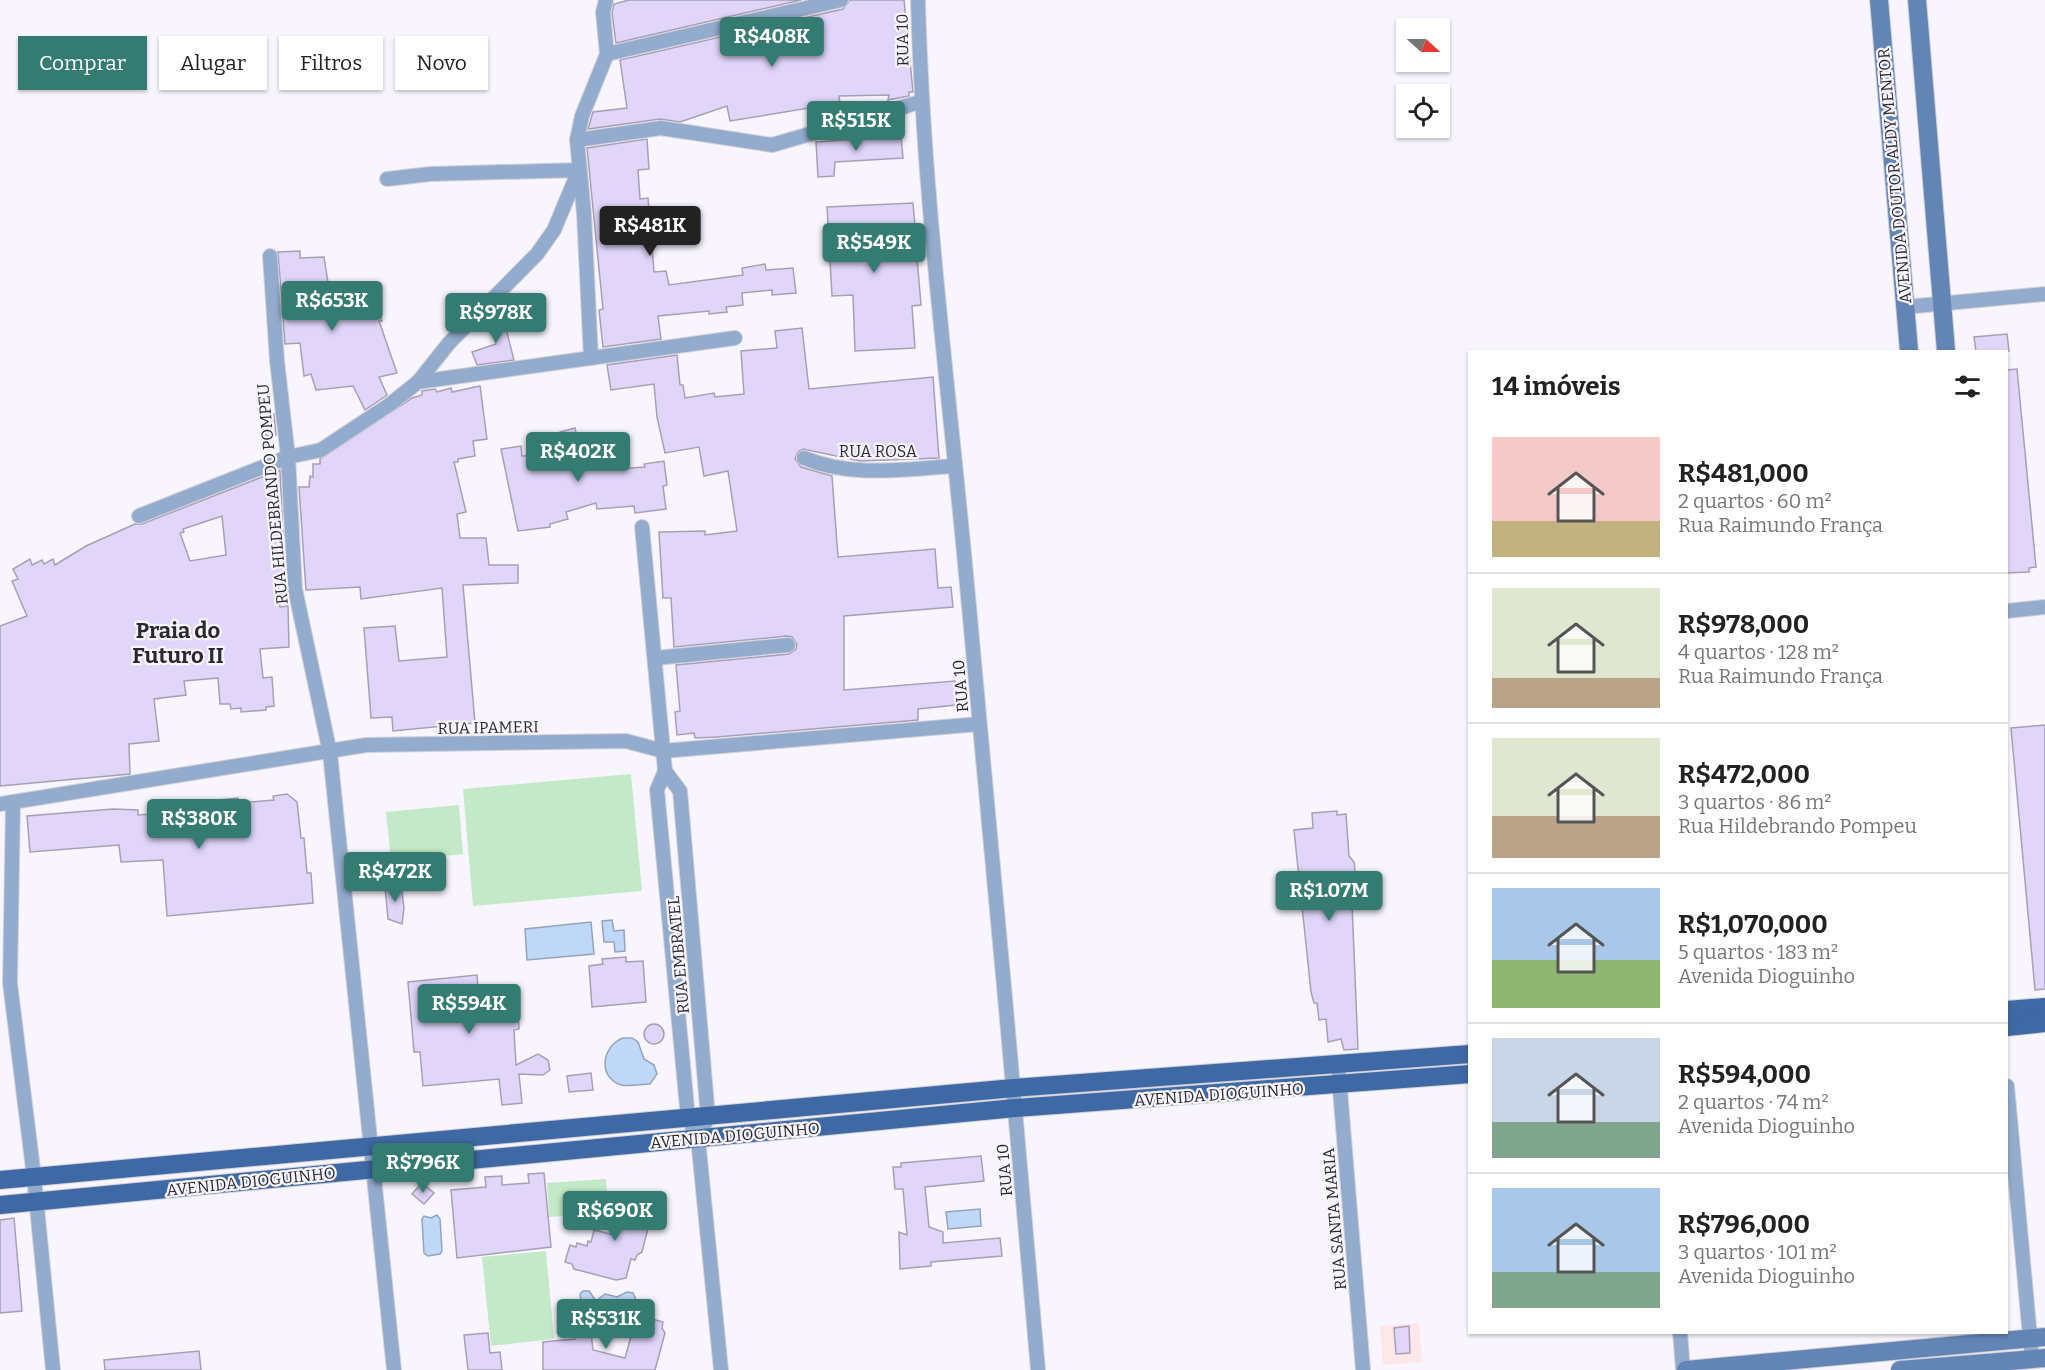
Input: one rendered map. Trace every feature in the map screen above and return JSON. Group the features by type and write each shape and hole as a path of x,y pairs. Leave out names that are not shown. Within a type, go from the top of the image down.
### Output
{"main road":[{"path":"2008,1010 2045,1007"},
{"path":"2008,1026 2045,1023"},
{"name":"AVENIDA DIOGUINHO","path":"0,1180 1014,1088 1468,1054"},
{"name":"AVENIDA DIOGUINHO","path":"0,1205 1015,1108 1468,1074"}],"street":[{"path":"591,358 584,214 577,140 582,116 607,54 603,12 606,0"},
{"path":"607,54 840,0"},
{"name":"RUA 10","path":"918,0 920,102 927,202 980,724 1038,1370"},
{"name":"AVENIDA DOUTOR ALDY MENTOR","path":"1879,0 1909,350"},
{"path":"1917,0 1946,350"},
{"path":"577,140 661,129 772,145 920,102"},
{"path":"387,178 430,174 579,170"},
{"path":"139,516 288,457 312,454 338,441 418,382 449,343 537,254 554,230 579,170"},
{"name":"RUA HILDEBRANDO POMPEU","path":"270,256 277,361 288,457 295,588 330,753 371,1169 394,1370"},
{"path":"1905,307 2045,294"},
{"path":"418,382 735,338"},
{"name":"RUA ROSA","path":"804,458 834,469 861,471 955,466"},
{"name":"RUA EMBRATEL","path":"642,527 665,771 657,790 688,1118 698,1139 721,1370"},
{"path":"2008,611 2045,607"},
{"path":"656,658 788,645"},
{"name":"RUA IPAMERI","path":"6,803 330,753 366,745 626,741 663,751 980,724"},
{"name":"RUA EMBRATEL","path":"665,771 680,791 708,1117 698,1139"},
{"path":"6,803 10,983 37,1202 53,1370"},
{"name":"RUA SANTA MARIA","path":"1338,1065 1363,1370"},
{"path":"1900,1370 2038,1358 2008,1094"},
{"path":"1680,1334 1684,1370 2037,1338"}],"shaded area":[{"path":"1419,1323 1422,1362 1383,1365 1380,1326"}],"green space":[{"path":"631,774 642,891 473,906 463,789"},
{"path":"459,805 463,854 391,861 386,812"},
{"path":"606,1179 608,1213 549,1217 547,1183"},
{"path":"546,1251 554,1339 491,1346 482,1257"}],"water":[{"path":"612,920 614,931 624,930 625,951 615,952 614,942 604,942 602,921"},
{"path":"591,922 594,954 527,960 525,929"},
{"path":"623,1038 632,1038 638,1042 644,1059 654,1065 657,1074 650,1084 621,1085 608,1075 605,1062 607,1054 616,1042"},
{"path":"980,1209 981,1226 948,1229 946,1212"},
{"path":"437,1215 440,1219 442,1251 440,1254 428,1256 424,1253 422,1219 424,1216 431,1218"},
{"path":"583,1291 589,1291 596,1301 605,1294 617,1297 627,1292 633,1293 636,1300 632,1305 617,1310 615,1323 609,1332 595,1330 592,1317 577,1318 571,1314 571,1309 581,1302 580,1294"}],"building":[{"path":"629,0 801,0 616,43 612,13 614,4"},
{"path":"850,0 904,0 913,92 909,92 909,96 888,100 889,95 839,96 840,103 730,121 727,106 680,122 660,119 588,129 593,112 627,108 620,60 843,9"},
{"path":"901,136 903,158 835,162 834,176 818,177 816,142"},
{"path":"647,139 649,169 638,170 640,199 648,198 654,272 666,271 669,285 743,275 742,268 765,264 766,270 793,268 796,293 772,295 772,290 742,293 743,305 726,307 727,312 709,314 709,311 658,316 661,339 603,347 599,310 603,309 587,148"},
{"path":"913,203 915,226 889,228 890,260 917,258 921,305 912,306 915,348 855,351 853,295 832,296 827,207"},
{"path":"300,251 300,258 324,257 333,314 378,307 382,321 379,321 397,373 379,377 387,395 365,410 353,386 316,390 311,374 304,376 300,343 285,344 278,252"},
{"path":"502,313 514,360 477,365 472,352 496,344 489,316"},
{"path":"802,328 809,389 933,377 939,458 860,461 803,449 798,452 795,459 801,467 832,476 838,557 935,549 938,588 951,587 953,607 844,616 844,690 955,681 956,705 918,709 918,720 717,737 695,738 694,733 677,735 675,712 680,711 676,665 789,654 796,649 797,644 792,637 787,636 674,647 671,598 663,598 659,532 705,531 705,535 737,531 728,471 704,476 699,447 665,453 657,417 654,384 611,390 607,365 677,355 680,385 683,385 685,398 714,393 715,397 744,394 741,351 777,348 775,331"},
{"path":"2007,334 2009,351 1976,350 1974,337"},
{"path":"2017,369 2036,567 2029,568 2029,572 2008,573 2008,370"},
{"path":"480,386 487,439 473,441 475,456 454,462 466,512 457,514 460,538 486,538 489,565 518,565 518,583 463,585 475,723 393,731 392,717 371,718 364,628 395,626 399,661 447,657 442,588 361,599 360,587 306,590 299,487 309,487 310,476 313,477 313,464 320,464 320,459 412,398 422,395 422,391 435,389 437,392 451,388 452,392"},
{"path":"274,414 276,435 266,436 263,417"},
{"path":"575,428 580,450 615,447 617,469 645,467 644,464 664,461 667,485 663,486 666,509 635,513 634,506 597,509 596,503 566,512 568,519 550,524 550,527 518,531 501,449 521,446 522,456 565,454 560,432"},
{"path":"280,470 285,578 278,580 280,607 288,606 289,647 260,649 263,678 272,677 274,706 266,707 266,710 241,712 241,708 231,709 230,704 220,704 218,678 184,681 186,695 154,699 159,741 129,744 130,774 0,786 0,626 27,616 12,581 18,579 13,569 30,559 32,565 42,560 44,564 53,559 55,565 86,546 135,524 142,524","holes":["222,516 226,555 190,561 180,533 184,532 183,529"]},
{"path":"2045,725 2045,989 2035,990 2011,728"},
{"path":"287,794 297,802 301,838 304,838 307,873 311,873 313,903 167,916 163,860 121,862 119,845 30,852 27,816 113,809 138,810 138,815 177,812 176,804 238,798 238,803 274,800 273,796"},
{"path":"1337,811 1337,815 1346,814 1349,856 1354,862 1356,879 1351,879 1358,1049 1344,1050 1341,1039 1328,1042 1326,1019 1319,1020 1317,1003 1314,1003 1311,992 1294,830 1313,828 1312,813"},
{"path":"401,885 404,908 402,924 388,919 385,887"},
{"path":"626,957 626,962 643,961 646,1002 592,1007 589,966 603,964 602,959"},
{"path":"477,975 478,989 517,985 519,1029 514,1030 516,1065 538,1054 548,1060 550,1070 543,1075 519,1074 522,1103 502,1105 499,1079 423,1086 420,1052 414,1052 408,982"},
{"path":"650,1024 658,1024 664,1030 664,1038 658,1044 650,1044 644,1038 644,1030"},
{"path":"591,1073 593,1090 569,1092 567,1076"},
{"path":"981,1156 984,1181 925,1187 929,1227 943,1232 943,1243 1000,1238 1002,1256 931,1262 931,1266 900,1269 899,1232 907,1235 903,1189 895,1189 893,1167 901,1167 901,1163"},
{"path":"544,1173 551,1247 457,1258 451,1190 486,1187 485,1177 502,1176 502,1185 529,1183 528,1174"},
{"path":"422,1183 434,1193 424,1204 412,1194"},
{"path":"629,1192 648,1198 653,1209 642,1252 635,1260 631,1259 626,1278 616,1280 574,1269 572,1264 565,1262 570,1245 576,1247 577,1243 587,1246 588,1241 591,1242 594,1230 614,1235 623,1198 627,1200"},
{"path":"14,1218 22,1311 0,1313 0,1220"},
{"path":"641,1316 663,1322 662,1328 665,1333 655,1370 543,1370 543,1342 575,1339 573,1326 590,1324 593,1350 625,1358 635,1322 639,1323"},
{"path":"1409,1326 1410,1353 1396,1354 1394,1328"},
{"path":"488,1333 490,1353 500,1352 502,1370 468,1370 464,1335"},
{"path":"199,1351 201,1370 105,1370 104,1360"}],"district":[{"name":"Praia do Futuro II","path":"178,642"}]}
